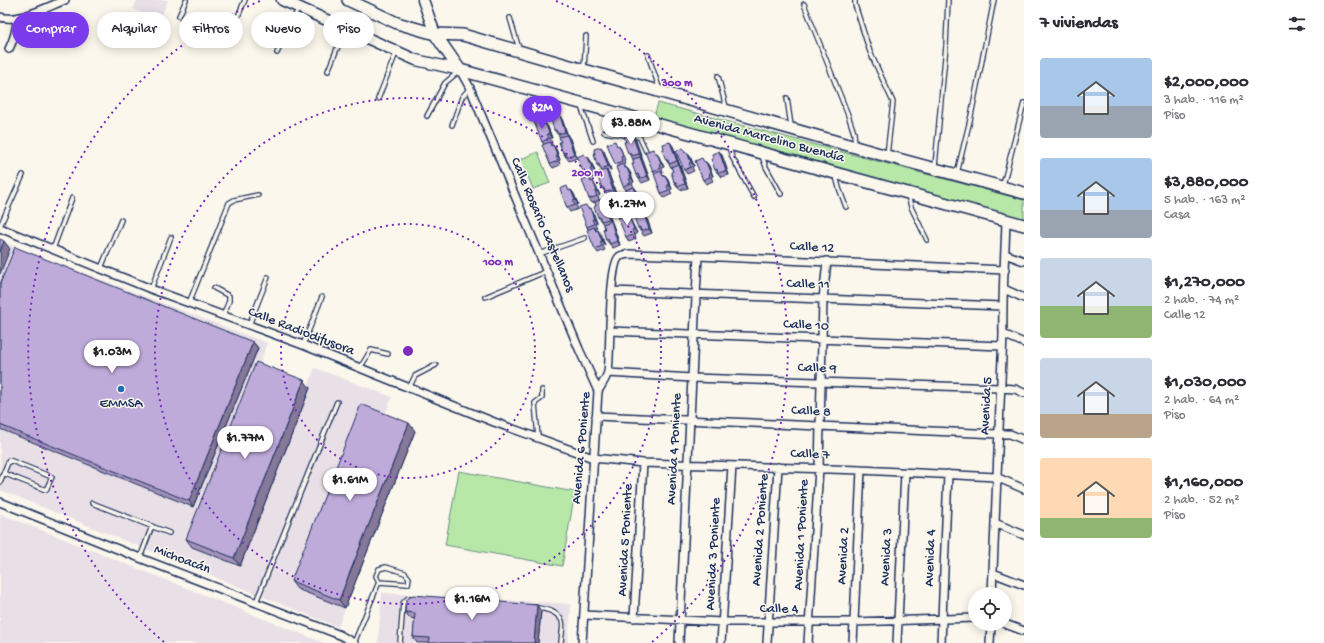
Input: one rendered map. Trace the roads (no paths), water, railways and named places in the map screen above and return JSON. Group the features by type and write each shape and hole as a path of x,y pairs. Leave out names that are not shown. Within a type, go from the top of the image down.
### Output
{"main road":[{"name":"Avenida Marcelino Buendía","path":"348,0 397,23 435,34 463,35 856,148 1024,193"},
{"path":"435,34 460,70"},
{"name":"Avenida Marcelino Buendía","path":"460,70 1024,225"}],"street":[{"path":"33,12 65,0"},
{"name":"Avenida Marcelino Buendía","path":"282,0 323,18"},
{"path":"423,0 435,34"},
{"path":"0,17 12,18"},
{"name":"Avenida Marcelino Buendía","path":"374,41 416,60 460,70"},
{"path":"9,49 12,42"},
{"name":"Calle Rosario Castellanos","path":"460,70 470,88 598,391"},
{"name":"Avenida 5","path":"992,587 1003,334 1002,306 1005,270 1006,220"},
{"name":"Calle Radiodifusora","path":"0,227 151,289 303,345 409,388 593,458"},
{"name":"Calle 12","path":"618,257 628,254 698,256 1005,270"},
{"path":"1005,254 1024,261"},
{"name":"Avenida 4 Poniente","path":"679,643 698,256"},
{"name":"Avenida 6 Poniente","path":"582,643 598,391 608,373 612,291 615,266 618,257"},
{"name":"Avenida 1 Poniente","path":"808,643 819,468 823,299 827,261"},
{"path":"1004,290 1024,298"},
{"name":"Calle 11","path":"612,291 1002,306"},
{"name":"Calle 10","path":"610,331 1002,346"},
{"path":"1003,334 1024,343"},
{"name":"Calle 9","path":"608,373 692,378 1000,388 1016,389 1024,393"},
{"name":"Calle 8","path":"596,416 1010,434 1024,440"},
{"name":"Calle 7","path":"593,458 643,462 819,468 996,477 1024,489"},
{"name":"Avenida 5 Poniente","path":"634,618 643,462"},
{"name":"Avenida 3 Poniente","path":"721,643 732,466"},
{"name":"Avenida 2 Poniente","path":"766,643 778,467"},
{"name":"Avenida 2","path":"853,643 861,470"},
{"name":"Avenida 3","path":"897,643 904,472"},
{"name":"Avenida 4","path":"941,643 948,474"},
{"name":"Michoacán","path":"1,503 340,635 354,643"},
{"path":"995,523 1024,535"},
{"path":"993,573 1024,585"},
{"name":"Calle 4","path":"584,615 722,622 854,622 968,618"},
{"path":"1012,627 1024,631"},
{"path":"990,643 991,631"}],"lane":[{"path":"181,12 186,0"},
{"path":"240,12 245,0"},
{"path":"855,0 855,5 870,52 893,102 887,156"},
{"path":"934,169 946,46 948,0"},
{"path":"956,175 971,116 994,0"},
{"path":"804,4 848,115 854,133 856,148"},
{"path":"277,53 299,8"},
{"path":"510,18 520,51"},
{"path":"584,70 586,36"},
{"path":"328,71 337,48"},
{"path":"378,99 397,52"},
{"path":"648,54 661,92"},
{"path":"428,116 445,83 460,70"},
{"path":"718,76 727,111"},
{"path":"452,125 462,97 470,88"},
{"path":"787,98 792,129"},
{"path":"579,102 593,141"},
{"path":"1003,187 1024,103"},
{"path":"630,116 646,151"},
{"path":"604,132 639,137"},
{"path":"728,144 732,157 754,197"},
{"path":"761,152 766,167 781,194"},
{"path":"835,173 846,207"},
{"path":"0,227 23,175"},
{"path":"907,193 911,207 927,240"},
{"path":"189,303 229,203 234,200 258,195"},
{"path":"54,249 72,198"},
{"path":"101,268 121,220"},
{"path":"151,289 171,238"},
{"path":"539,254 585,238"},
{"path":"485,297 547,271"},
{"path":"249,326 268,277"},
{"path":"214,288 229,296 229,301 223,316"},
{"path":"303,345 322,297"},
{"path":"360,368 371,350 388,354"},
{"path":"409,388 415,376 436,366"},
{"path":"538,438 535,404 542,398 542,390"},
{"path":"256,602 337,402"},
{"path":"0,482 3,473 9,460 52,477 46,490 3,473"},
{"path":"92,503 169,533"},
{"path":"140,558 152,526"},
{"path":"354,643 379,582 376,576 379,569 386,567 405,573 409,578 408,584 379,582"},
{"path":"400,643 403,603 408,598 415,598"},
{"path":"531,607 549,610 558,615 562,621 561,643"}],"place":[{"name":"EMMSA","path":"121,389"}]}
